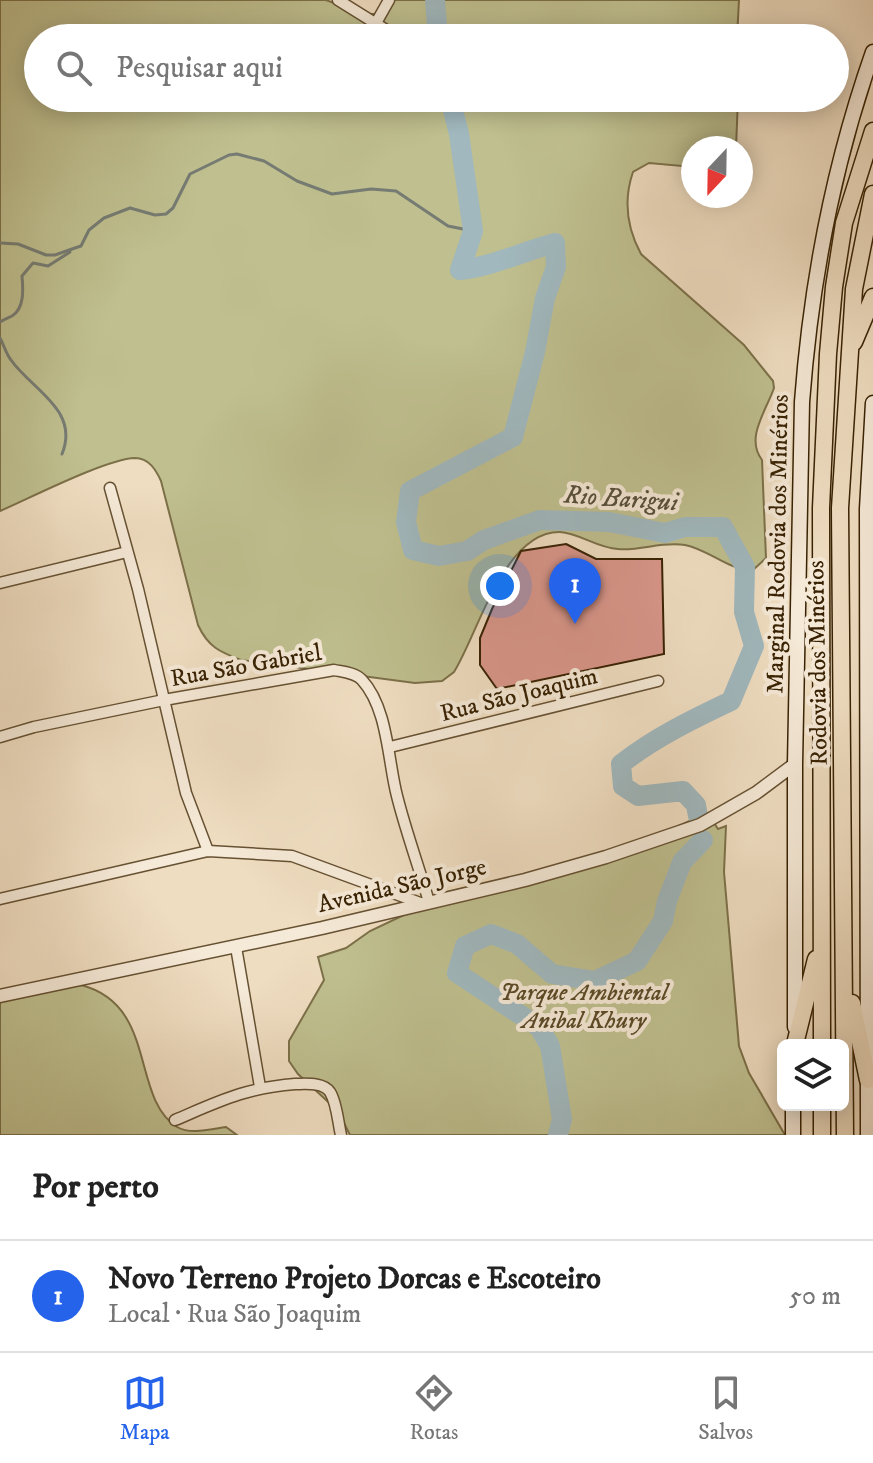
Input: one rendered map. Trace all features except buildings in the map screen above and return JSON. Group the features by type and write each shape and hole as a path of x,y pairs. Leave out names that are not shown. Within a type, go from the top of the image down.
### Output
{"main road":[{"name":"Marginal Rodovia dos Minérios","path":"795,1039 795,764 802,402 810,312 835,178 873,52"},
{"name":"Rodovia dos Minérios","path":"822,1039 821,508 828,354 844,223 873,131"},
{"name":"Rodovia dos Minérios","path":"845,1135 840,508 854,289 873,194"},
{"path":"848,358 873,297"},
{"path":"868,1135 867,509 873,403"},
{"path":"797,1039 823,935"},
{"path":"845,969 868,1080"},
{"path":"793,1111 793,1135"},
{"path":"822,1111 822,1135"}],"street":[{"path":"338,0 376,23 389,0"},
{"path":"110,488 186,793 208,851"},
{"path":"0,583 127,552"},
{"name":"Rua São Gabriel","path":"0,737 164,700 334,670 351,673 361,677 369,689 390,747 396,793 426,903"},
{"name":"Rua São Joaquim","path":"390,747 658,681"},
{"name":"Avenida São Jorge","path":"0,996 236,947 525,880 606,857 700,825 756,793 795,764"},
{"path":"0,899 208,851 292,856 426,903"},
{"path":"236,947 260,1087"},
{"path":"175,1120 232,1095 260,1087 307,1083 323,1086 330,1093 341,1135"}],"green space":[{"path":"0,0 326,0 363,14 378,14 393,0 739,0 738,24 24,24 24,112 737,112 736,136 681,136 681,166 649,163 633,172 628,193 628,214 641,254 744,345 773,381 774,388 756,434 757,452 762,460 766,558 753,570 727,563 685,545 618,549 567,533 540,536 523,548 508,566 454,672 442,681 415,683 241,660 215,648 198,625 161,481 148,462 135,458 122,460 0,511"},
{"name":"Parque Ambiental Anibal Khury","path":"696,818 711,818 718,829 726,826 724,872 739,1046 749,1073 785,1135 350,1135 338,1111 298,1074 289,1061 289,1041 324,980 318,957 346,948 370,931 406,914 614,855"},
{"path":"81,985 105,996 122,1011 133,1031 153,1095 163,1113 177,1127 201,1131 226,1127 237,1135 0,1135 0,996"}],"waterway":[{"name":"Rio Barigui","path":"435,0 437,24"},
{"name":"Rio Barigui","path":"454,112 473,231 460,270 555,243 556,267 545,298 513,437 410,491 406,522 413,550 439,556 467,551 484,540 540,520 609,522 665,533 685,527 723,527 745,567 744,612 754,646 731,701 660,737 621,764 623,786 638,796 683,791 696,805 698,816"},
{"path":"0,243 18,244 46,255 81,246 89,230 104,218 130,208 155,215 166,214 173,208 190,174 237,154 264,161 297,181 332,194 371,189 396,191 448,226 473,231"},
{"path":"0,322 19,308 22,276 33,263 48,266 70,252"},
{"path":"0,338 11,360 59,413 65,425 66,439 62,454"},
{"name":"Rio Barigui","path":"558,1135 562,1119 550,1046 539,1027 457,973 465,946 491,934 517,944 552,974 595,981 637,961 663,921 682,862 703,840"}],"place":[{"name":"Novo Terreno Projeto Dorcas e Escoteiro","path":"575,624"}]}
